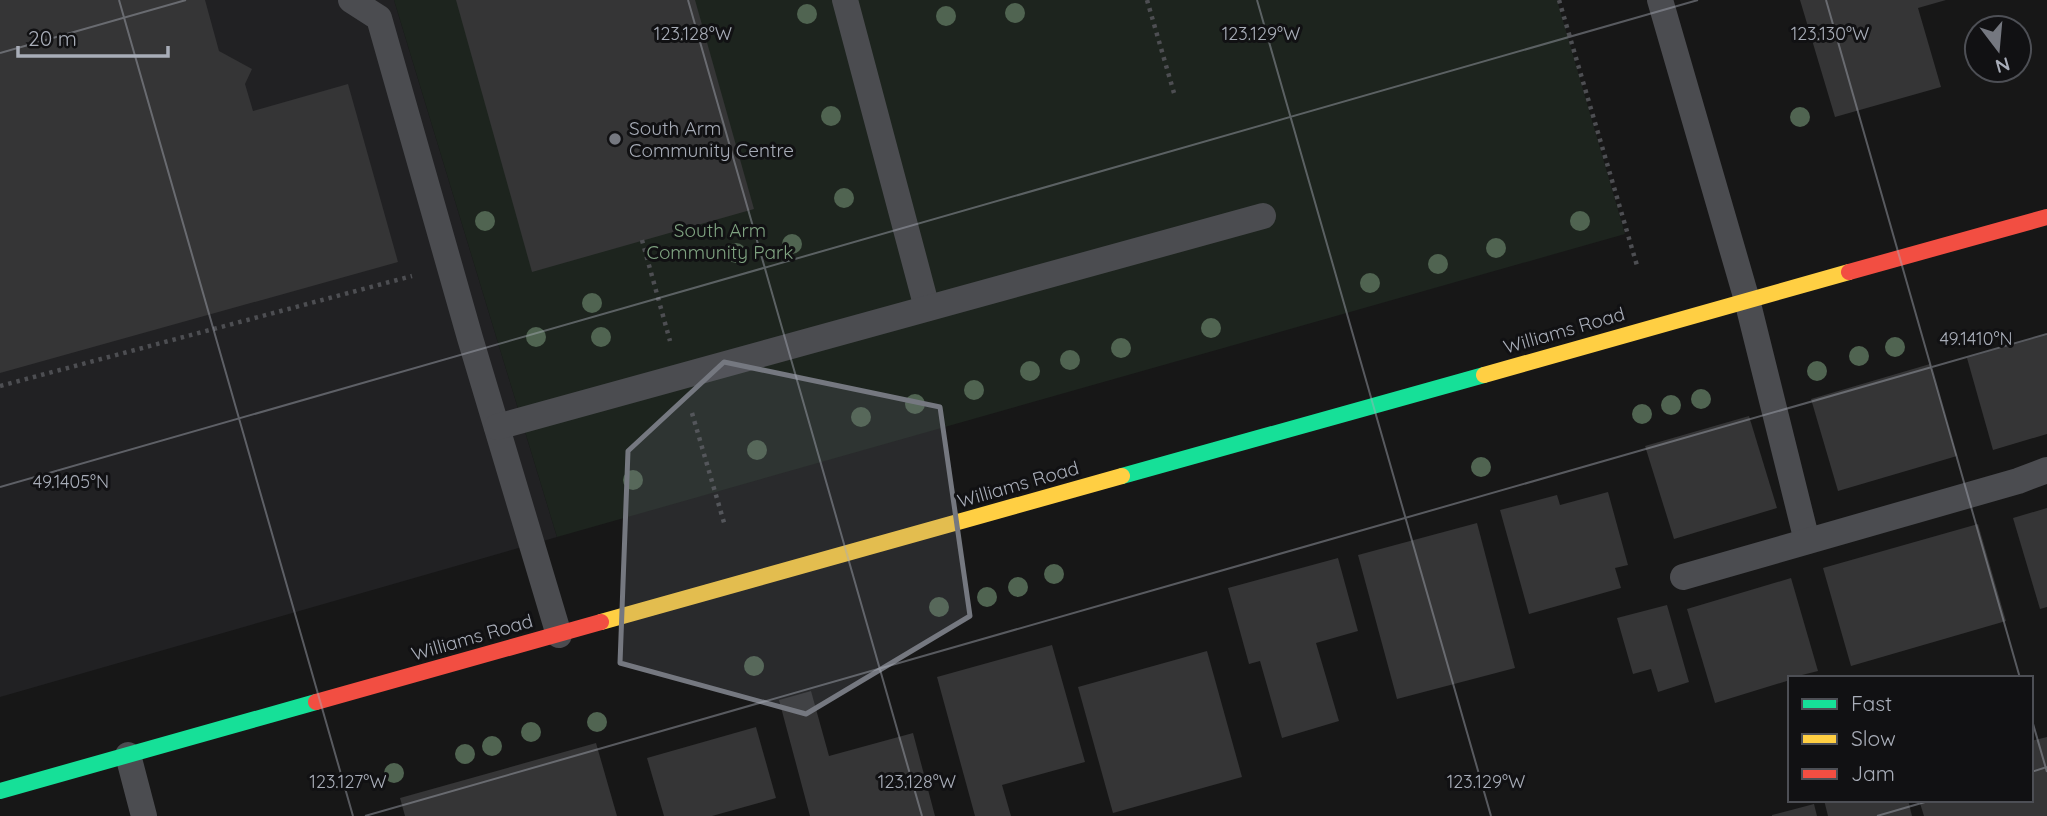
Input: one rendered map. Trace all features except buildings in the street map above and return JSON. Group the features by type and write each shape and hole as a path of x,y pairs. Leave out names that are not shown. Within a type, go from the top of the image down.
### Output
{"street":[{"name":"Williams Road","path":"0,791 2047,217"}],"lane":[{"path":"351,0 379,18 449,266 559,635"},
{"path":"845,0 927,308"},
{"path":"1660,0 1747,300 1807,541"},
{"path":"497,427 1263,216"},
{"path":"1683,577 2018,481 2047,470"},
{"path":"128,755 144,816"}],"path":[{"path":"1147,0 1174,93"},
{"path":"1559,0 1638,269"},
{"path":"0,386 449,266"}],"highlighted area":[{"path":"724,362 940,407 970,616 806,714 620,663 628,451"}],"shaded area":[{"path":"0,0 394,0 557,537 0,697"}],"green space":[{"name":"South Arm Community Park","path":"394,0 1557,0 1625,234 557,537"}],"traffic: fast":[{"path":"1122,476 1484,375"},
{"path":"0,791 316,702"}],"traffic: slow":[{"path":"1484,375 1849,272"},
{"path":"601,622 1122,476"}],"traffic: jam":[{"path":"1849,272 2047,217"},
{"path":"316,702 601,622"}],"place":[{"name":"South Arm Community Centre","path":"615,139"}]}
